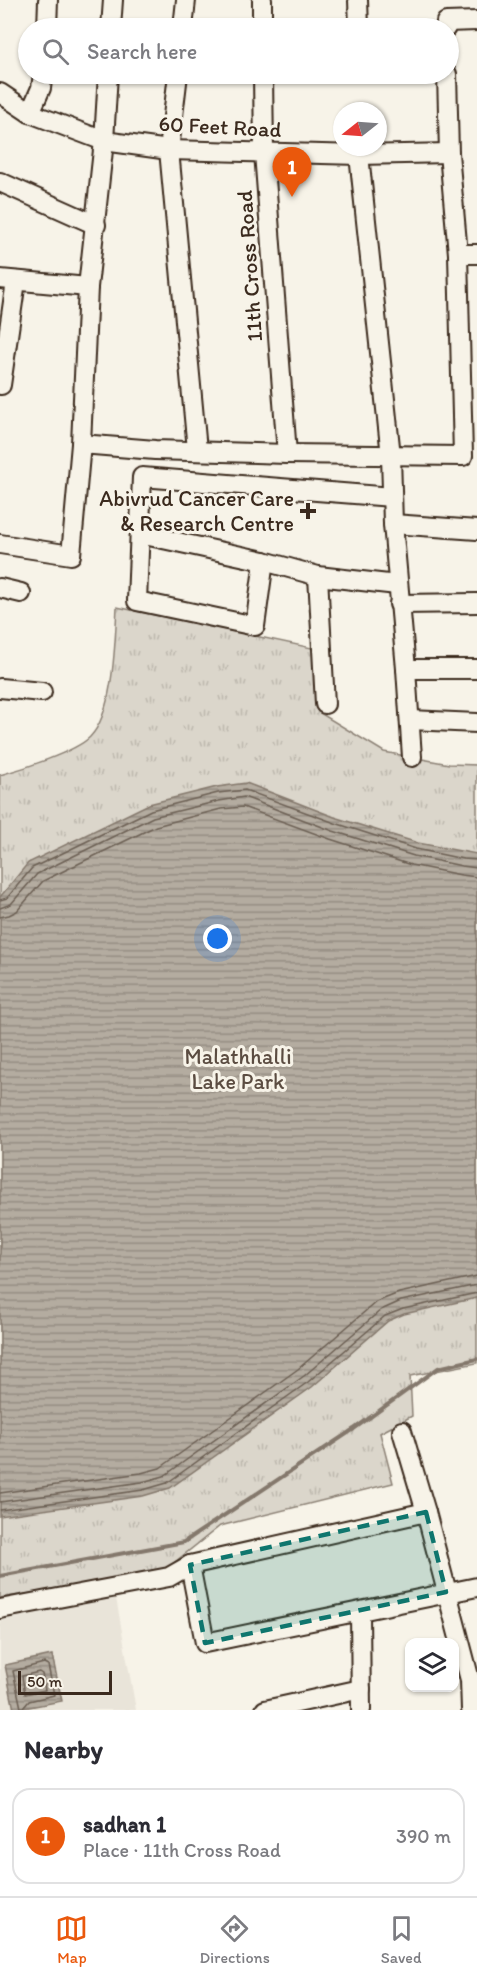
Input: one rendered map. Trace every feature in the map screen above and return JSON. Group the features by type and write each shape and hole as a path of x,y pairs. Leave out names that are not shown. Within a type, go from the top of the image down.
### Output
{"street":[{"path":"47,18 48,0"},
{"path":"111,18 112,0"},
{"path":"184,18 186,0"},
{"path":"262,0 262,18"},
{"path":"358,0 359,18"},
{"path":"459,22 477,21"},
{"path":"30,113 42,84"},
{"path":"0,544 71,555 81,444 88,287 96,225 107,84"},
{"path":"177,84 169,150 197,450"},
{"name":"11th Cross Road","path":"263,84 264,153 287,454"},
{"path":"81,444 155,450 463,456 470,444 469,346 449,153 447,84"},
{"name":"60 Feet Road","path":"0,93 30,113 104,141 169,150 333,155"},
{"name":"60 Feet Road","path":"387,155 449,153"},
{"path":"359,156 391,456 397,585 412,757"},
{"path":"0,182 96,225"},
{"path":"458,254 477,254"},
{"path":"1,385 8,280 88,287"},
{"path":"264,561 255,626 137,601 142,477 392,497"},
{"path":"393,524 477,530"},
{"path":"140,534 264,561 318,576 397,585"},
{"path":"318,576 326,704"},
{"path":"0,588 21,593"},
{"path":"399,604 477,603"},
{"path":"406,669 477,669"},
{"path":"0,688 42,692"},
{"path":"410,720 477,723"},
{"path":"402,1431 426,1512 470,1680 473,1704"},
{"path":"0,1609 169,1577 189,1565 426,1512"},
{"path":"189,1565 205,1642 477,1587"},
{"path":"360,1612 362,1710"},
{"path":"265,1710 361,1689"}],"highlighted area":[{"path":"426,1512 446,1592 205,1643 190,1565"}],"shaded area":[{"path":"113,1581 136,1710 0,1710 0,1598"}],"green space":[{"name":"Malathhalli Lake Park","path":"117,607 312,648 320,713 384,752 449,764 477,765 477,1363 410,1376 412,1416 380,1433 393,1483 220,1526 161,1573 0,1598 0,775 61,754 83,743 98,726 109,694 112,676"}],"water":[{"name":"Malathhalli Lake Park","path":"246,783 337,818 418,843 477,854 477,1298 404,1314 388,1321 312,1387 170,1488 143,1496 0,1516 0,897 28,863 149,804 217,787"},
{"path":"52,1655 62,1701 14,1710 5,1665"}],"waterway":[{"path":"0,1576 184,1542 354,1429 438,1368 477,1359"}],"place":[{"name":"sadhan 1","path":"292,197"},
{"name":"Abivrud Cancer Care & Research Centre","path":"308,511"}]}
